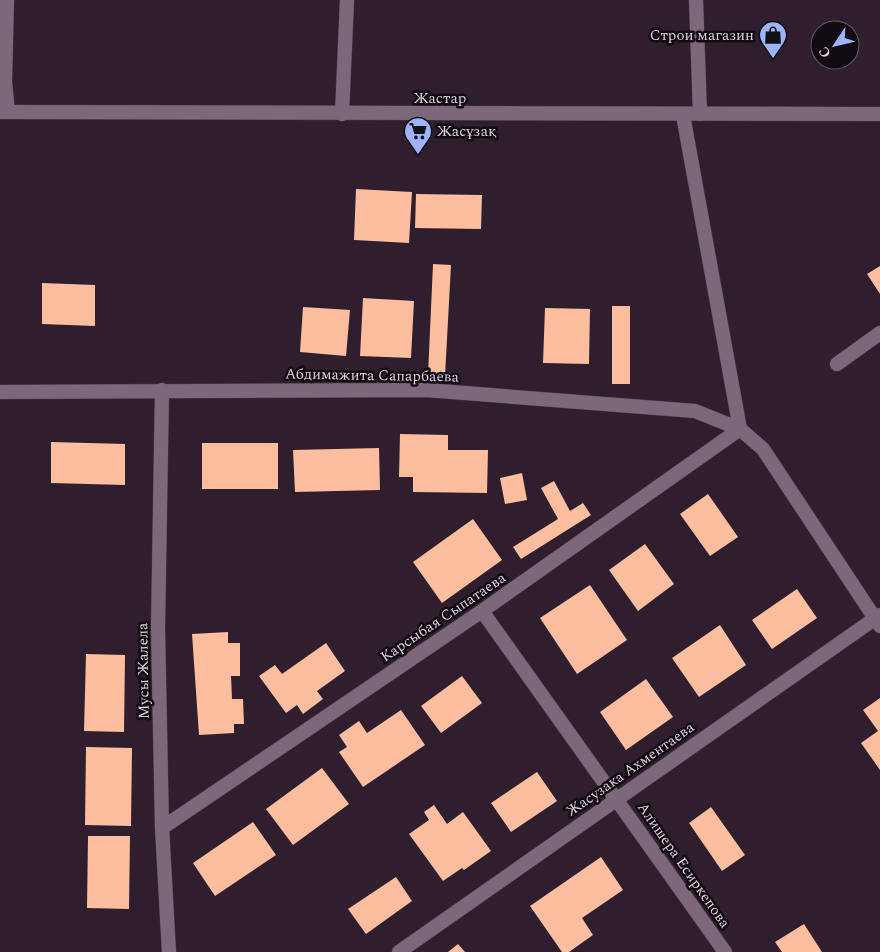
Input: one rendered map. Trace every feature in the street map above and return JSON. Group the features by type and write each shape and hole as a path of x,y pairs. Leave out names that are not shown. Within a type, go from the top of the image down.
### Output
{"street":[{"path":"4,112 7,0"},
{"path":"342,114 347,0"},
{"path":"696,0 700,114"},
{"name":"Жастар","path":"4,112 880,114"},
{"path":"682,115 740,428"},
{"path":"837,364 880,333"},
{"name":"Мусы Жалела","path":"162,390 158,628 162,828 168,952"},
{"name":"Абдимажита Сапарбаева","path":"0,392 426,390 695,411 740,428 763,449 878,620"},
{"name":"Карсыбая Сыпатаева","path":"162,828 482,611 740,428"},
{"name":"Алишера Есиркепова","path":"482,611 617,797 725,952"},
{"name":"Жасузака Ахментаева","path":"399,952 617,797 878,620"}],"building":[{"path":"356,189 412,192 409,243 354,240"},
{"path":"416,194 482,195 481,229 415,228"},
{"path":"433,264 451,265 445,376 428,375"},
{"path":"880,266 880,294 867,274"},
{"path":"42,283 95,285 95,326 42,324"},
{"path":"363,298 414,301 411,358 360,356"},
{"path":"612,306 630,306 630,384 612,384"},
{"path":"303,307 350,310 346,356 300,352"},
{"path":"545,308 590,309 589,364 543,363"},
{"path":"400,434 448,435 448,450 488,450 487,493 413,492 413,477 399,477"},
{"path":"51,442 125,444 125,485 51,483"},
{"path":"202,443 278,443 278,489 202,489"},
{"path":"379,448 380,490 295,492 293,450"},
{"path":"522,473 527,500 505,504 500,478"},
{"path":"554,481 570,511 583,503 591,515 521,559 513,547 558,519 541,488"},
{"path":"708,494 738,537 710,556 680,514"},
{"path":"473,519 502,560 442,603 413,562"},
{"path":"645,544 674,584 638,611 609,570"},
{"path":"590,585 627,640 577,674 540,618"},
{"path":"797,589 817,618 772,649 752,620"},
{"path":"720,625 746,665 699,697 672,658"},
{"path":"228,632 228,643 240,643 240,676 231,676 232,699 243,699 244,724 234,724 234,733 199,735 192,634"},
{"path":"326,643 345,671 317,691 323,699 303,714 297,705 286,713 259,676 275,665 282,674"},
{"path":"86,654 125,655 124,732 84,731"},
{"path":"462,676 482,703 441,733 421,706"},
{"path":"646,679 673,717 626,750 600,712"},
{"path":"880,698 880,770 861,743 878,731 863,710"},
{"path":"401,710 425,745 363,787 339,752 347,747 339,735 359,721 367,733"},
{"path":"86,747 132,748 131,826 85,825"},
{"path":"322,768 349,804 293,845 266,809"},
{"path":"537,772 557,801 511,832 491,803"},
{"path":"434,805 447,824 463,812 491,851 464,870 462,868 443,881 409,834 429,820 424,812"},
{"path":"711,807 745,855 722,871 689,823"},
{"path":"253,822 276,855 215,896 193,863"},
{"path":"88,836 130,836 129,909 87,908"},
{"path":"601,857 623,890 582,918 593,935 569,952 562,952 530,906"},
{"path":"396,877 412,901 366,934 348,909"},
{"path":"804,924 822,952 782,952 775,942"},
{"path":"458,944 465,952 448,952"}],"place":[{"name":"Строи магазин","path":"773,59"},
{"name":"Жасұзақ","path":"418,155"}]}
